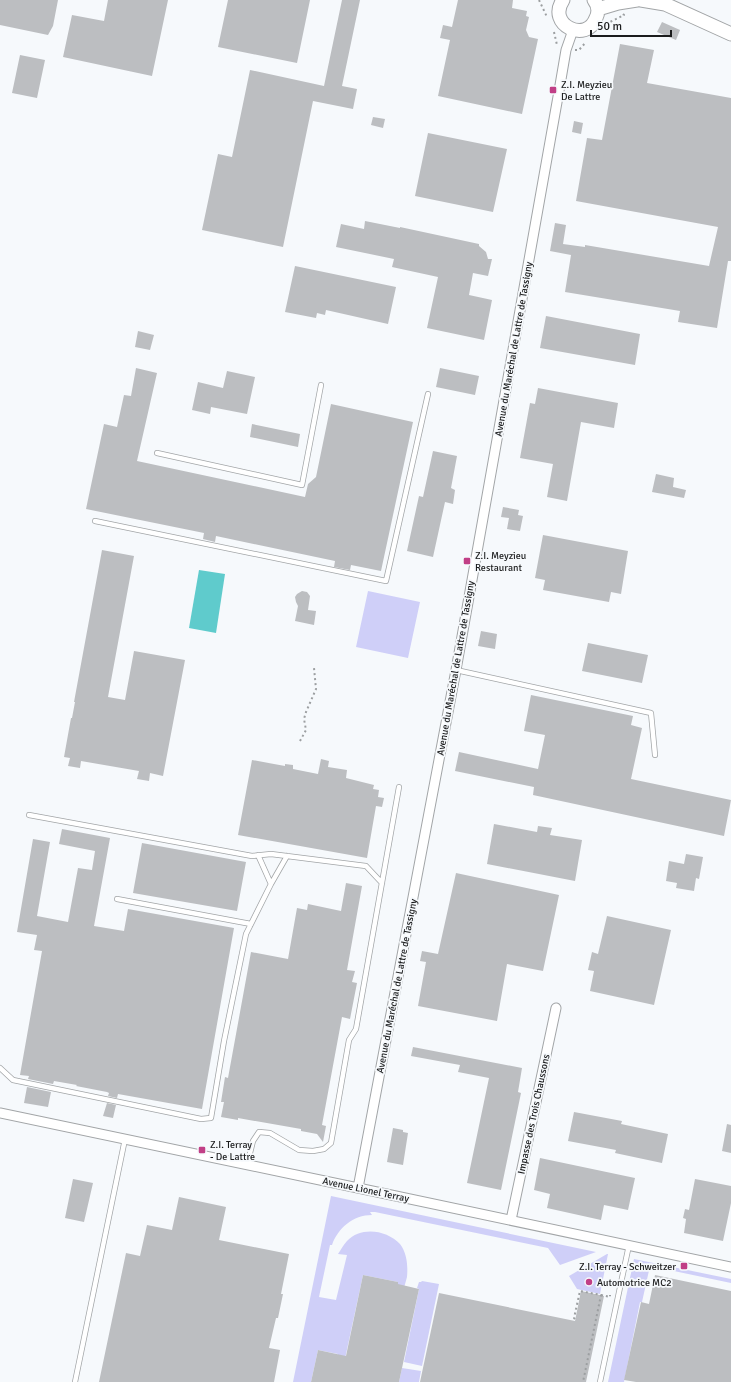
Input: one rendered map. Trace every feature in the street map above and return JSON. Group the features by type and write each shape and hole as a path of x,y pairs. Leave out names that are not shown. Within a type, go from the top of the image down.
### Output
{"street":[{"path":"563,0 559,10 562,22 567,27 579,31 591,26 595,21 597,16 596,5 637,0"},
{"path":"641,0 665,4 731,34"},
{"name":"Avenue du Maréchal de Lattre de Tassigny","path":"358,1188 456,670 560,91 566,50 573,30"},
{"name":"Impasse des Trois Chaussons","path":"511,1220 556,1008"},
{"name":"Avenue Lionel Terray","path":"0,1113 731,1267"}],"lane":[{"path":"157,453 302,485 321,385"},
{"path":"95,521 386,581 428,394"},
{"path":"456,670 651,712 655,755"},
{"path":"247,1165 253,1141 259,1132 270,1133 298,1150 313,1151 324,1149 330,1143 349,1040 356,1029 399,787"},
{"path":"29,816 252,856 271,854 366,866 382,883"},
{"path":"258,855 271,884"},
{"path":"0,1068 13,1080 201,1118 211,1118 224,1041 246,934 287,856"},
{"path":"117,900 251,924"},
{"path":"75,1382 125,1139"},
{"path":"600,1382 629,1245"}],"path":[{"path":"300,741 306,730 304,719 306,712 316,689 314,668"},
{"path":"575,1319 580,1291 610,1297 611,1290"},
{"path":"583,1382 601,1295"}],"shaded area":[{"path":"199,570 225,574 216,633 189,628"},
{"path":"368,591 420,602 408,658 356,647"},
{"path":"331,1196 596,1252 560,1265 548,1248 370,1212 372,1215 359,1217 342,1228 332,1245 330,1245 319,1297 336,1300 347,1255 338,1254 353,1236 366,1232 381,1233 395,1239 400,1244 404,1251 406,1260 407,1277 378,1382 398,1282 363,1275 340,1382 332,1382 338,1354 318,1350 311,1382 293,1382"},
{"path":"607,1254 600,1294 577,1289 569,1276"},
{"path":"634,1259 731,1279 731,1283 650,1266 642,1302 640,1302 624,1382 608,1382"},
{"path":"422,1281 439,1284 422,1366 404,1362 419,1289 417,1288 419,1282"},
{"path":"402,1368 421,1371 419,1382 399,1382"}],"building":[{"path":"0,0 58,0 53,26 48,35 0,25"},
{"path":"108,0 168,0 152,76 63,57 72,15 104,21"},
{"path":"228,0 310,0 297,63 218,47"},
{"path":"342,0 360,0 342,86 357,89 353,109 313,101 283,247 202,230 218,154 232,157 250,70 324,86"},
{"path":"458,0 513,0 512,8 527,11 526,16 529,17 526,30 529,37 538,39 522,114 438,96 450,40 440,38 443,25 452,27"},
{"path":"662,22 680,30 676,40 657,32"},
{"path":"620,44 654,50 647,83 731,98 731,261 728,261 717,328 678,322 680,311 565,292 571,255 550,251 555,223 566,225 563,244 585,247 585,245 709,266 718,227 576,201 587,138 602,140"},
{"path":"20,55 45,60 37,98 12,93"},
{"path":"373,117 385,119 383,128 371,125"},
{"path":"574,121 583,123 581,134 572,132"},
{"path":"428,133 507,149 493,212 415,196"},
{"path":"365,221 479,244 479,246 486,252 488,259 492,259 488,276 473,273 469,295 492,300 484,340 427,328 438,277 392,267 394,259 336,247 341,224 364,229"},
{"path":"295,266 396,287 388,324 326,310 325,315 317,313 316,318 285,312"},
{"path":"546,316 640,334 635,365 540,348"},
{"path":"138,331 154,335 150,350 135,347"},
{"path":"136,368 157,373 137,461 305,497 308,484 316,477 331,404 413,422 381,571 351,565 350,570 334,567 335,561 216,536 215,542 203,539 204,533 86,509 104,424 117,427 124,395 131,396"},
{"path":"440,368 479,376 475,395 436,387"},
{"path":"227,371 255,377 247,414 211,407 210,414 192,410 198,382 223,388"},
{"path":"538,388 618,403 614,428 581,422 567,501 547,497 553,464 520,458 530,403 535,404"},
{"path":"252,424 300,434 298,447 250,437"},
{"path":"433,451 457,456 451,488 455,490 453,504 445,502 433,557 407,551 419,496 423,497"},
{"path":"656,474 674,478 673,487 686,490 684,498 652,492"},
{"path":"503,507 519,510 518,515 523,516 520,531 507,529 509,518 501,517"},
{"path":"543,535 628,551 621,594 611,592 609,602 543,590 545,580 535,578"},
{"path":"102,550 134,556 108,697 125,700 134,651 185,660 163,776 150,773 149,781 137,779 139,771 81,761 80,768 68,766 70,758 64,757"},
{"path":"302,591 307,592 310,596 308,610 316,611 314,625 295,621 298,606 295,597"},
{"path":"481,631 497,634 495,649 478,646"},
{"path":"588,643 648,655 642,683 582,671"},
{"path":"531,695 633,716 631,725 642,728 631,779 731,800 724,836 533,795 534,787 455,771 459,752 538,769 545,735 524,731"},
{"path":"321,759 329,761 328,767 347,770 346,778 374,785 373,789 379,790 378,797 384,798 382,807 376,806 367,858 238,835 252,760 285,766 285,764 293,765 293,769 318,774"},
{"path":"494,824 537,832 538,826 552,828 550,835 582,840 575,881 487,864"},
{"path":"62,829 110,838 94,926 124,931 128,909 234,928 202,1109 118,1094 117,1098 108,1096 109,1093 107,1092 54,1081 53,1084 28,1079 29,1076 20,1075 42,951 34,950 37,935 17,932 33,839 50,842 37,916 68,922 78,868 92,870 95,851 59,844"},
{"path":"142,843 246,862 237,911 133,893"},
{"path":"686,854 703,857 699,879 696,878 694,891 676,888 677,883 666,881 669,861 684,864"},
{"path":"456,873 559,895 543,971 507,964 497,1021 418,1006 426,962 420,961 422,951 438,954"},
{"path":"346,883 362,886 347,970 355,971 352,982 357,983 350,1019 342,1017 322,1125 326,1126 323,1142 317,1134 301,1131 301,1129 238,1118 238,1120 221,1117 224,1102 221,1102 225,1077 228,1078 251,952 288,959 297,908 307,910 308,904 341,911"},
{"path":"607,916 671,930 654,1005 590,991 594,971 588,970 592,952 598,954"},
{"path":"413,1047 522,1068 518,1092 521,1093 501,1190 467,1183 489,1078 458,1072 460,1065 411,1056"},
{"path":"27,1087 51,1092 48,1107 24,1103"},
{"path":"107,1103 116,1105 113,1118 103,1116"},
{"path":"574,1112 622,1121 621,1124 668,1134 662,1163 615,1153 616,1150 568,1141"},
{"path":"727,1124 731,1125 731,1153 722,1151"},
{"path":"393,1128 403,1130 403,1132 408,1133 403,1165 387,1162"},
{"path":"540,1158 635,1178 628,1210 604,1205 601,1220 547,1208 550,1194 534,1190"},
{"path":"73,1179 93,1183 84,1222 65,1218"},
{"path":"695,1179 731,1186 731,1203 723,1241 684,1233 686,1219 683,1218 685,1209 689,1210"},
{"path":"179,1197 226,1207 219,1240 289,1254 278,1318 276,1318 269,1348 280,1350 274,1382 99,1382 126,1253 140,1256 147,1225 172,1230"},
{"path":"363,1275 398,1282 398,1284 419,1289 399,1382 311,1382 318,1350 346,1356"},
{"path":"655,1275 731,1291 731,1382 636,1382 624,1380 641,1302 649,1304"},
{"path":"581,1291 604,1296 586,1382 420,1382 439,1293 575,1321"}],"place":[{"name":"Z.I. Meyzieu De Lattre","path":"553,90"},
{"name":"Z.I. Meyzieu Restaurant","path":"467,561"},
{"name":"Z.I. Terray - De Lattre","path":"202,1150"},
{"name":"Z.I. Terray - Schweitzer","path":"684,1266"},
{"name":"Automotrice MC2","path":"589,1282"}]}
